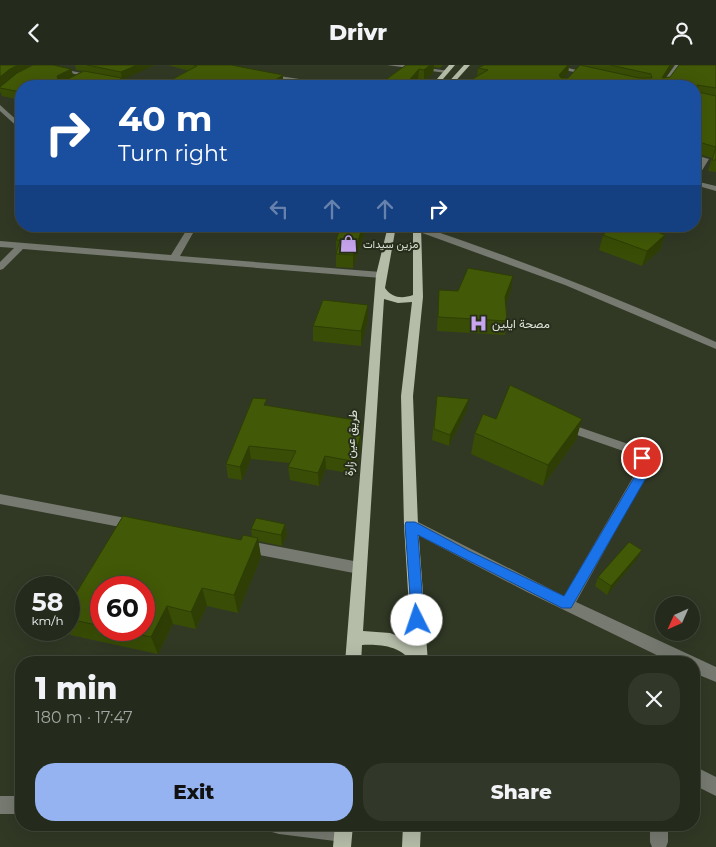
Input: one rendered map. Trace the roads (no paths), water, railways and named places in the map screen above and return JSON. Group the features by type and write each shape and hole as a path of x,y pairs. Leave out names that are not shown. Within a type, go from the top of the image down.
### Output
{"main road":[{"path":"439,80 452,65"},
{"path":"453,80 466,65"},
{"name":"طريق عين زارة","path":"353,656 380,289 391,232"},
{"path":"417,232 418,297 407,396 411,525 420,656"},
{"path":"380,289 386,296 392,299 406,300 418,297"},
{"path":"354,640 378,637 390,638 406,646 416,656"},
{"path":"411,847 412,831"}],"street":[{"path":"390,65 446,71"},
{"path":"546,65 574,74 601,77"},
{"path":"667,80 678,65"},
{"path":"36,67 108,80"},
{"path":"256,74 294,80"},
{"path":"74,80 85,75"},
{"path":"0,107 15,122"},
{"path":"701,165 705,159"},
{"path":"701,185 716,189"},
{"path":"174,258 190,232"},
{"path":"432,232 492,252 586,288 716,346"},
{"path":"0,244 382,275"},
{"path":"0,267 21,245"},
{"path":"550,420 633,450 642,458 645,467 567,604"},
{"path":"0,499 146,527"},
{"path":"411,525 464,554 567,604 660,655"},
{"path":"233,544 360,569"},
{"path":"700,668 716,675"},
{"path":"700,778 716,787"},
{"path":"0,805 15,805"},
{"path":"317,831 343,835"}],"place":[{"name":"مزين سيدات","path":"349,244"},
{"name":"مصحة ايلين","path":"478,324"}]}
